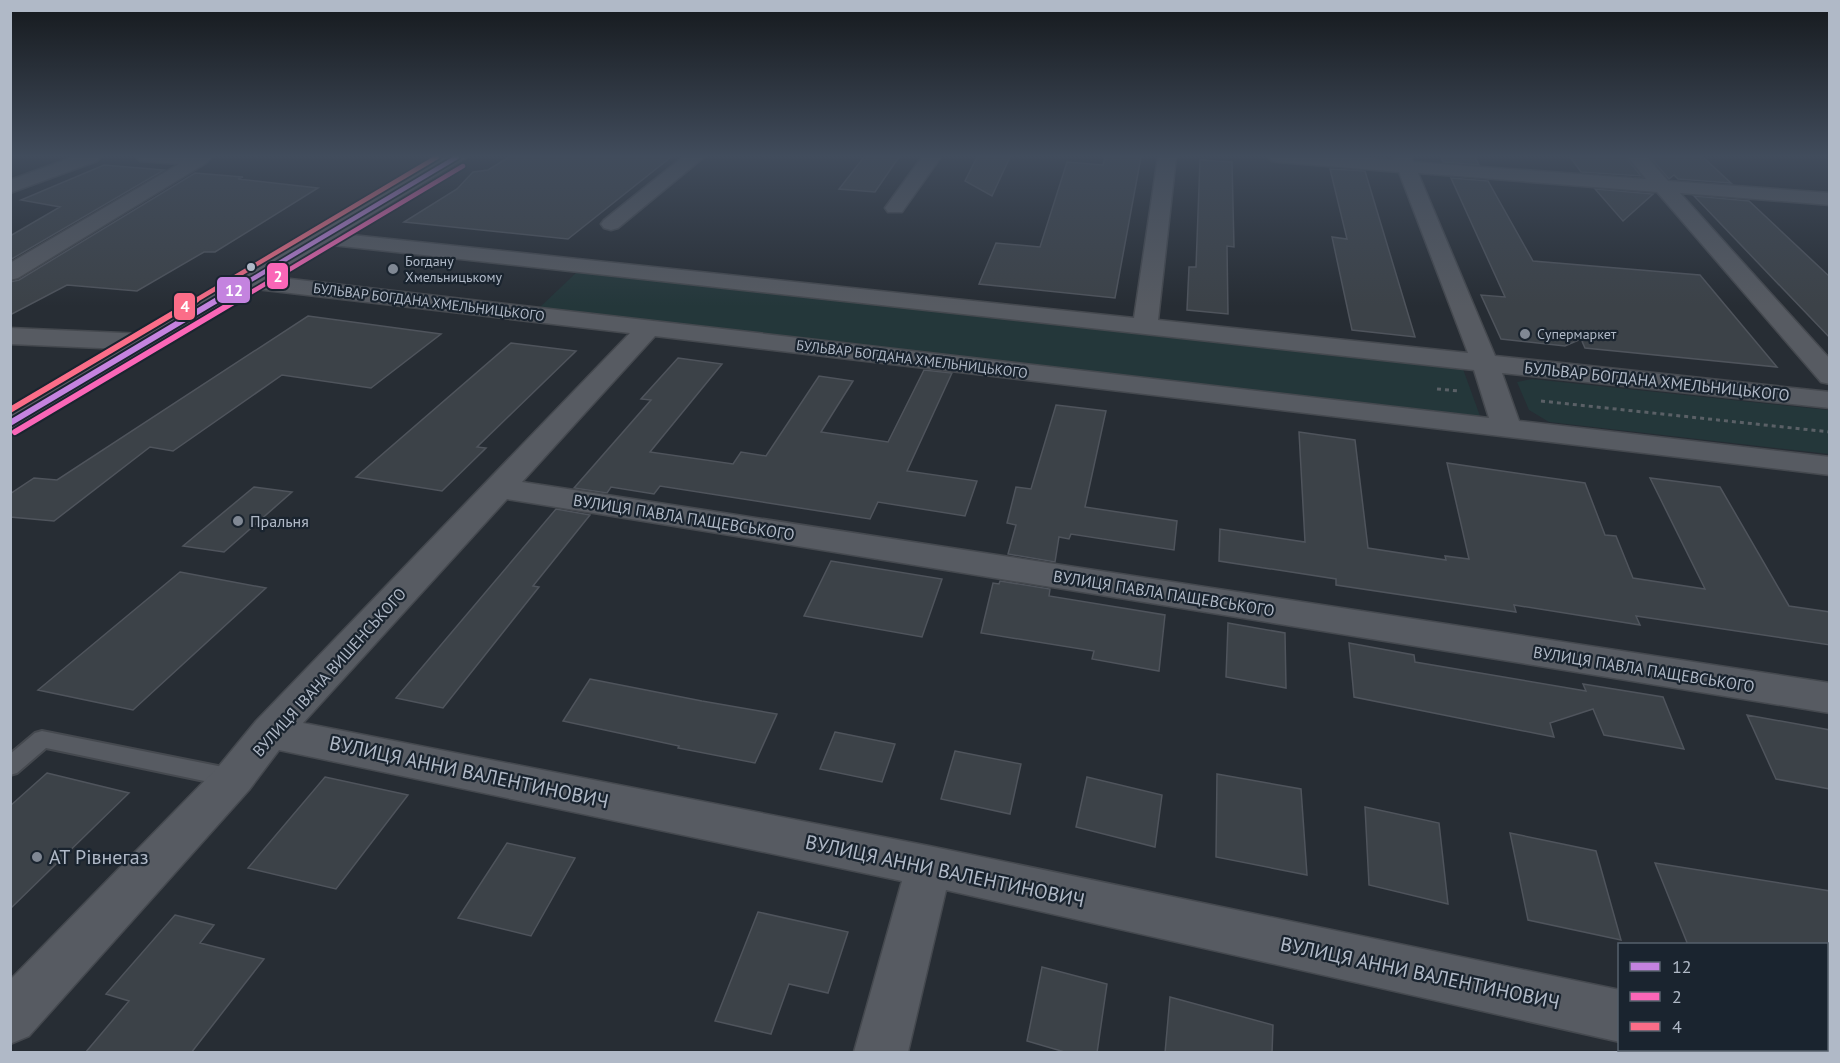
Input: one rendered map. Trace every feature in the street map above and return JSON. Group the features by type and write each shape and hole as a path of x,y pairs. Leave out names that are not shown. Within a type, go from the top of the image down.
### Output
{"main road":[{"path":"10,423 375,207"}],"street":[{"path":"10,273 121,207"},
{"path":"612,224 634,207"},
{"path":"1145,325 1161,207"},
{"path":"1422,207 1485,363 1507,429"},
{"path":"1681,207 1830,376"},
{"name":"БУЛЬВАР БОГДАНА ХМЕЛЬНИЦЬКОГО","path":"323,238 1830,400"},
{"name":"БУЛЬВАР БОГДАНА ХМЕЛЬНИЦЬКОГО","path":"248,281 1830,466"},
{"name":"ВУЛИЦЯ ІВАНА ВИШЕНСЬКОГО","path":"10,1018 234,778 270,732 649,328"},
{"path":"10,336 145,342"},
{"name":"ВУЛИЦЯ ПАВЛА ПАЩЕВСЬКОГО","path":"499,488 1830,698"},
{"name":"ВУЛИЦЯ АННИ ВАЛЕНТИНОВИЧ","path":"270,732 929,866 1618,1016"},
{"path":"881,1053 929,866"}],"lane":[{"path":"10,767 42,739 234,778"}],"path":[{"path":"1496,396 1830,432"}],"shaded area":[{"path":"577,272 1463,369 1480,416 539,308"},
{"path":"1532,379 1829,410 1829,454 1549,422 1529,410 1517,382"}],"building":[{"path":"58,207 101,207 10,260 10,236 60,207"},
{"path":"140,207 288,207 215,252 204,252 137,291 67,285 10,315 10,282 19,280"},
{"path":"429,207 609,207 568,239 404,222"},
{"path":"1053,207 1132,207 1115,298 979,284 996,243 1040,247"},
{"path":"1198,207 1233,207 1234,247 1227,246 1228,314 1187,310 1189,267 1196,267"},
{"path":"1339,207 1376,207 1415,337 1352,330 1332,237 1347,239"},
{"path":"1464,207 1502,207 1533,261 1700,275 1777,367 1585,348 1581,339 1565,346 1501,339 1481,295 1505,297"},
{"path":"1610,207 1639,207 1623,221"},
{"path":"1704,207 1755,207 1830,277 1830,338"},
{"path":"308,316 441,334 371,388 282,375 173,451 150,447 54,521 10,517 10,494 34,478 57,480"},
{"path":"511,343 576,351 477,447 486,448 442,491 356,477"},
{"path":"678,358 722,364 650,452 733,464 741,452 766,456 819,376 853,381 821,432 888,442 924,370 952,373 907,471 977,481 965,516 878,502 870,519 660,486 654,494 611,487 607,493 574,488 651,400 641,399"},
{"path":"1056,405 1106,411 1085,507 1177,521 1174,550 1071,534 1069,539 1059,537 1055,562 1008,554 1016,525 1007,523 1016,487 1031,489"},
{"path":"1299,432 1355,440 1368,548 1446,560 1445,556 1469,559 1447,463 1585,483 1605,535 1616,536 1633,578 1705,589 1650,478 1720,487 1789,606 1830,612 1830,645 1636,616 1640,625 1514,605 1516,612 1336,585 1336,579 1219,561 1220,529 1305,542"},
{"path":"254,487 292,492 224,552 183,546"},
{"path":"556,509 590,515 533,586 539,587 443,708 396,698"},
{"path":"831,561 942,579 922,637 804,616"},
{"path":"180,572 266,588 133,710 38,690"},
{"path":"1000,581 1050,589 1049,596 1165,615 1159,671 1092,659 1094,651 981,633 993,583 999,584"},
{"path":"1228,623 1285,633 1286,688 1226,677"},
{"path":"1349,643 1414,655 1415,662 1586,691 1583,684 1663,697 1684,749 1604,735 1593,709 1550,723 1554,737 1354,697"},
{"path":"590,679 777,714 755,763 678,748 679,746 563,721"},
{"path":"1747,715 1830,730 1830,789 1776,779"},
{"path":"835,732 895,744 882,782 820,769"},
{"path":"955,751 1021,764 1010,814 941,799"},
{"name":"АТ Рівнегаз","path":"47,773 129,793 10,909 10,806"},
{"path":"1217,774 1301,789 1307,875 1216,857"},
{"path":"325,777 408,795 336,889 248,868"},
{"path":"1087,777 1162,795 1155,847 1076,827"},
{"path":"1365,807 1439,823 1448,904 1369,885"},
{"path":"1510,833 1596,851 1621,940 1528,920"},
{"path":"507,843 575,858 531,936 458,918"},
{"path":"1655,863 1830,891 1830,945 1828,943 1687,943"},
{"path":"758,912 848,932 828,993 789,984 771,1034 715,1021"},
{"path":"175,915 214,925 200,943 264,959 191,1053 85,1053 129,1001 106,994"},
{"path":"1042,967 1107,984 1097,1053 1068,1053 1027,1041"},
{"path":"1170,997 1273,1025 1272,1053 1165,1053"}],"transit line":[{"name":"4","path":"10,410 353,207"},
{"name":"12","path":"10,423 374,207"},
{"name":"2","path":"15,432 395,207"}],"place":[{"name":"Богдану Хмельницькому","path":"393,269"},
{"name":"Супермаркет","path":"1525,334"},
{"name":"Пральня","path":"238,521"},
{"name":"АТ Рівнегаз","path":"37,857"}]}
